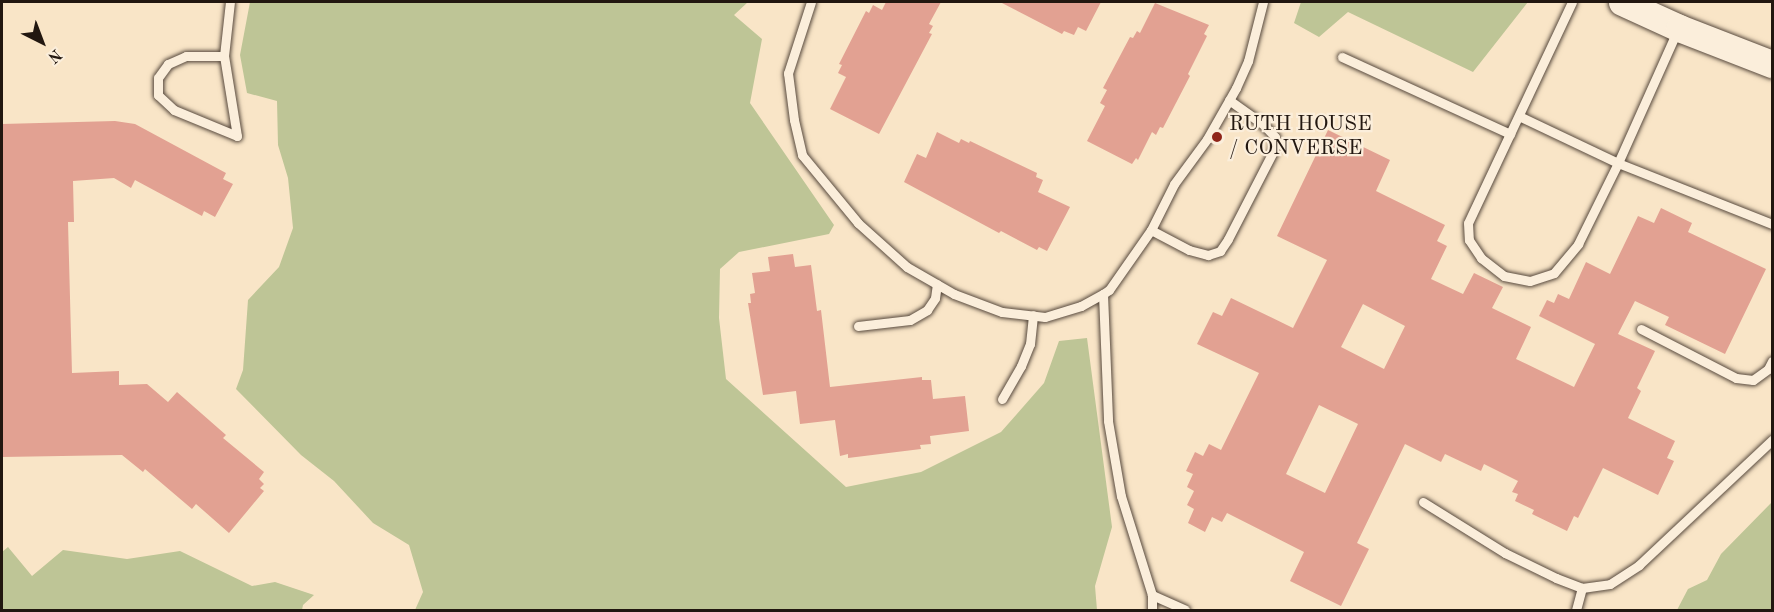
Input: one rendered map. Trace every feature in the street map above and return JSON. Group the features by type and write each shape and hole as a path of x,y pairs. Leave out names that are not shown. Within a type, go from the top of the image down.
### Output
{"main road":[{"path":"1622,2 1679,28 1773,64"}],"lane":[{"path":"224,56 186,56 168,64 158,78 158,95 174,110 237,136 224,56 230,2"},
{"path":"811,2 788,73 802,155 858,223 907,267 937,284 1002,312 1045,316 1081,306 1109,290 1151,230 1174,184 1207,139 1229,100 1248,61 1263,2"},
{"path":"1572,2 1468,223 1469,240 1481,258 1504,276 1530,280 1554,273 1578,244 1618,163 1679,28"},
{"path":"1342,57 1510,134"},
{"path":"1151,230 1189,250 1208,255 1220,251 1228,239 1273,152 1275,137 1264,125 1229,100"},
{"path":"1519,116 1618,163 1773,224"},
{"path":"858,326 910,320 927,310 935,298 937,284"},
{"path":"1103,294 1108,421 1121,496 1152,595 1152,610"},
{"path":"1002,399 1030,344 1033,315"},
{"path":"1641,329 1736,378 1753,380 1768,369 1773,361"},
{"path":"1423,502 1505,553 1582,588 1610,584 1640,565 1773,440"},
{"path":"1576,610 1582,588"},
{"path":"1152,595 1185,610"}],"green space":[{"path":"250,2 748,2 734,15 762,39 750,103 834,225 829,234 739,252 720,269 719,318 726,379 846,487 921,472 1001,432 1044,383 1059,341 1087,338 1112,527 1095,586 1097,610 415,610 423,592 409,545 373,523 334,481 301,455 236,389 243,370 248,300 279,267 293,228 288,178 278,145 277,101 247,93 240,55"},
{"path":"1301,2 1528,2 1473,72 1348,12 1319,37 1294,23"},
{"path":"1772,502 1772,610 1677,610 1688,589 1707,580 1721,554"},
{"path":"8,547 32,576 63,550 127,559 180,551 252,586 275,582 314,595 303,605 302,610 2,610 2,552"}],"building":[{"path":"886,2 941,2 929,24 933,26 929,33 932,34 879,134 830,109 846,77 838,73 842,65 839,64 866,11 869,13 873,5 882,10"},
{"path":"1000,2 1101,2 1086,31 1078,27 1074,35 1064,31 1062,34"},
{"path":"1155,3 1209,25 1204,34 1207,36 1188,74 1190,76 1163,128 1160,127 1156,135 1152,132 1138,160 1136,158 1132,164 1087,141 1105,106 1100,103 1107,90 1103,88 1130,37 1133,38 1137,31 1140,33"},
{"path":"115,121 135,124 226,173 223,179 233,184 215,217 204,211 202,216 135,180 131,188 114,178 73,181 74,222 68,222 72,373 119,371 119,385 147,384 168,402 177,392 226,435 223,438 264,472 259,479 264,484 260,488 264,491 229,533 196,504 192,509 145,469 143,472 122,455 2,457 2,124"},
{"path":"1328,130 1390,160 1376,191 1445,225 1437,241 1447,246 1431,279 1463,294 1474,273 1503,287 1492,308 1531,327 1516,359 1574,387 1595,344 1539,316 1547,300 1554,303 1558,294 1569,299 1586,262 1610,274 1638,216 1654,223 1661,208 1692,223 1688,232 1766,269 1725,354 1665,325 1669,317 1635,301 1618,334 1655,351 1637,388 1641,391 1628,418 1675,441 1667,458 1674,461 1658,495 1603,468 1578,518 1574,516 1567,531 1532,514 1534,510 1515,501 1518,494 1512,492 1518,481 1484,464 1481,471 1445,454 1441,462 1405,444 1357,543 1369,549 1341,606 1290,581 1304,552 1227,513 1222,522 1212,517 1205,532 1188,523 1194,509 1187,505 1194,491 1187,487 1193,474 1186,471 1195,452 1203,456 1209,444 1221,450 1259,373 1197,344 1213,312 1222,316 1231,298 1293,328 1327,260 1277,236","holes":["1363,304 1405,326 1384,369 1341,347","1319,405 1358,424 1325,493 1286,474"]},
{"path":"937,132 959,143 961,139 969,143 970,141 1037,173 1036,177 1043,180 1038,192 1070,207 1047,251 1039,247 1037,250 1001,231 999,233 904,182 917,154 926,158"},
{"path":"793,254 795,267 811,265 817,311 821,310 830,387 922,377 922,380 931,380 933,399 965,396 969,431 930,436 931,444 920,445 921,449 848,458 848,454 840,456 835,420 800,424 796,391 763,395 748,303 751,303 750,294 755,293 752,273 770,271 768,257"}],"place":[{"name":"RUTH HOUSE / CONVERSE","path":"1217,137"}]}
